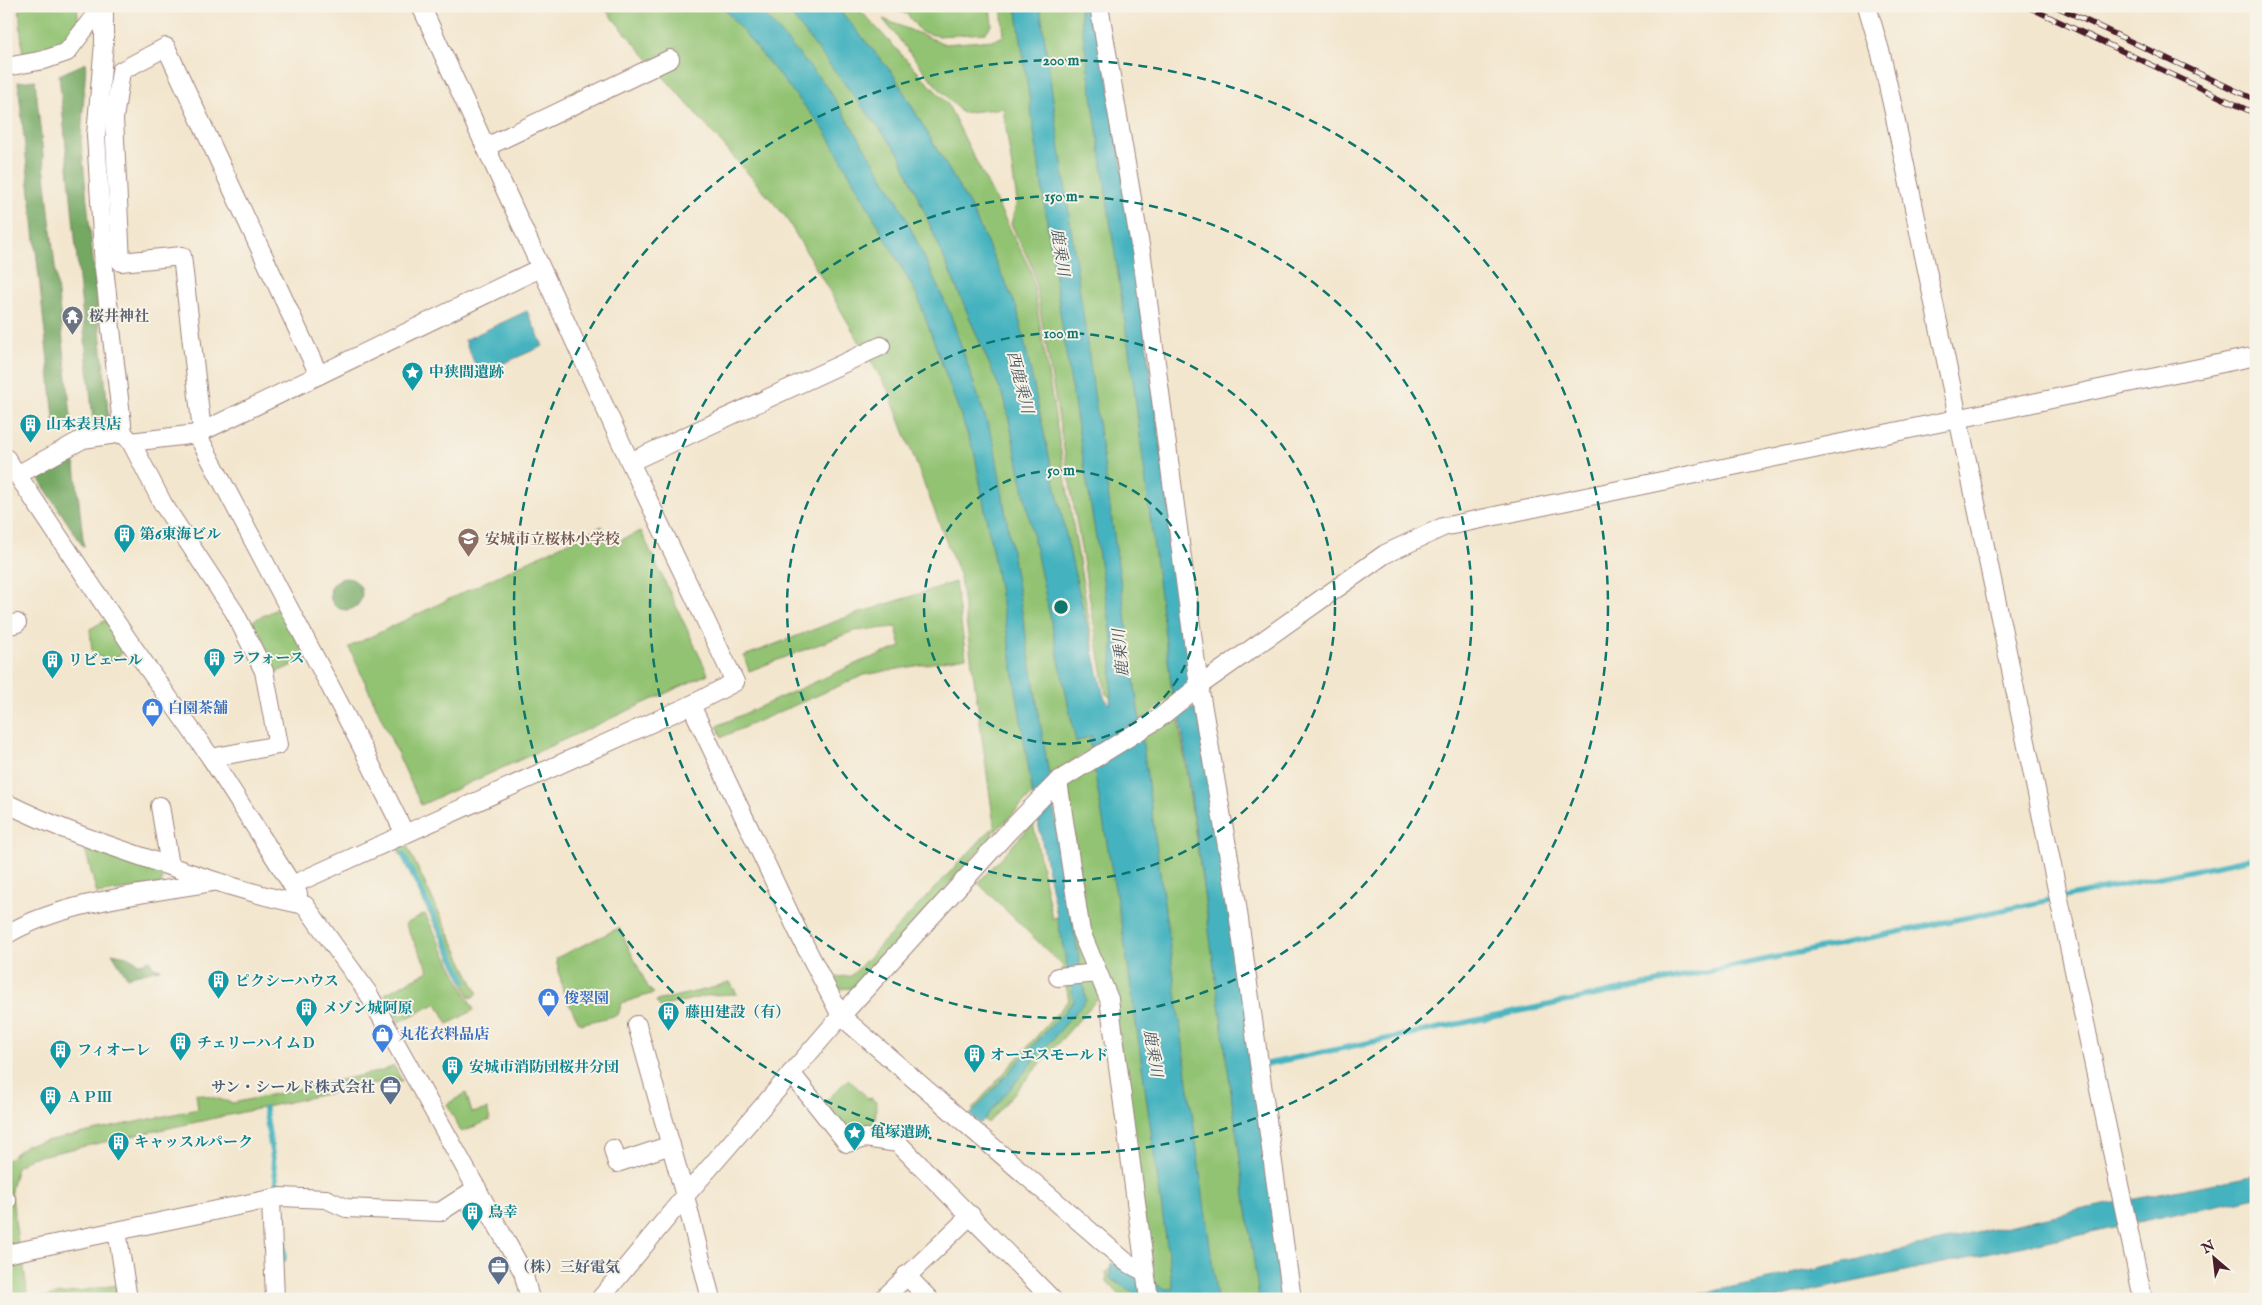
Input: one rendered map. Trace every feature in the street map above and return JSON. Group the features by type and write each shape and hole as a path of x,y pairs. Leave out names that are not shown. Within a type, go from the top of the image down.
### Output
{"street":[{"path":"6,67 44,60 67,52 103,6"},
{"path":"103,6 104,43 96,135 104,268 127,438 163,504 234,613 264,671 278,745 211,758"},
{"path":"289,879 405,834 691,705 735,682 630,462 421,6"},
{"path":"1099,6 1142,257 1199,686 1236,898 1292,1299"},
{"path":"1867,6 1883,63 2143,1299"},
{"path":"319,375 166,47 121,71 114,119 121,262 182,256 199,433 405,834"},
{"path":"486,147 670,59"},
{"path":"17,475 83,439 199,433 540,268"},
{"path":"630,462 881,346"},
{"path":"600,1299 685,1196 841,1016 1029,810 1053,787 1145,727 1199,686 1386,554 1442,527 2256,356"},
{"path":"6,458 128,640 211,758 305,905 368,993 523,1272 530,1299"},
{"path":"691,705 798,931 841,1016 1126,1262 1147,1285"},
{"path":"1053,787 1081,932 1076,975 1109,999 1147,1285"},
{"path":"6,802 68,832 216,882 276,900 305,905"},
{"path":"160,806 170,866"},
{"path":"6,935 23,924 93,903 216,882"},
{"path":"637,1025 685,1196 711,1299"},
{"path":"791,1073 847,1143 865,1138 898,1143 1052,1299"},
{"path":"613,1149 617,1163 671,1145"},
{"path":"6,1254 280,1197 326,1199 346,1208 440,1212 477,1188"},
{"path":"271,1199 275,1299"},
{"path":"882,1299 971,1215"},
{"path":"117,1231 128,1299"},
{"path":"906,1275 929,1299"}],"green space":[{"path":"19,6 77,6 79,27 64,47 23,58"},
{"path":"602,6 856,6 947,103 1031,271 1093,644 1095,747 1053,773 995,832 960,577 888,390 785,216"},
{"path":"885,6 990,6 992,25 985,33 938,36 921,32 907,14"},
{"path":"1001,6 1097,6 1196,684 1159,706 1141,721 1106,694 1033,269 1011,224 1017,201 1003,108 962,113 934,83 883,19 945,44 994,40 1004,36"},
{"path":"86,63 81,140 109,420 93,421 59,75"},
{"path":"35,80 72,425 55,427 18,82"},
{"path":"74,456 84,548 37,476"},
{"path":"602,526 610,545 641,531 708,674 421,805 349,647"},
{"path":"346,578 357,583 362,594 357,605 346,610 335,605 330,594 335,583"},
{"path":"955,582 966,657 864,675 722,737 717,726 862,661 901,647 896,627 854,631 749,671 744,656 847,617"},
{"path":"279,608 307,659 270,675 246,624"},
{"path":"106,620 126,651 108,662 92,652 90,629"},
{"path":"1178,715 1265,1299 1155,1299 1113,993 1089,938 1067,785"},
{"path":"1033,823 1052,918 1073,915 1100,996 988,1123 972,1109 1069,1000 1062,965 978,883"},
{"path":"992,828 993,834 857,988 834,989 823,966 835,977 851,976"},
{"path":"403,844 407,846 478,994 470,998 397,847"},
{"path":"85,849 163,874 161,884 97,894"},
{"path":"425,914 474,1010 448,1024 437,1003 399,1022 385,994 429,971 405,924"},
{"path":"619,928 649,989 654,993 622,1003 618,1015 580,1024 564,995 556,958"},
{"path":"112,953 127,956 139,963 151,960 152,966 160,969 127,977"},
{"path":"730,982 737,994 710,995 660,1007 656,1001 708,989"},
{"path":"394,1066 402,1081 391,1080 30,1158 17,1167 11,1189 18,1243 6,1246 6,1161 26,1145 198,1109 196,1093 233,1103 382,1071"},
{"path":"848,1079 869,1099 871,1098 876,1102 875,1133 852,1134 846,1131 824,1103"},
{"path":"466,1093 472,1113 487,1109 490,1120 461,1132 447,1104"},
{"path":"23,1260 28,1299 13,1299 8,1263"},
{"path":"1116,1263 1145,1299 1123,1299 1107,1281 1106,1272"},
{"path":"116,1285 118,1299 31,1299"}],"water":[{"path":"722,6 757,6 828,88 898,201 950,313 994,443 1050,781 1033,797 1008,638 975,455 917,295 826,132"},
{"path":"784,6 836,6 893,74 970,206 1017,308 1071,558 1104,697 1110,705 1113,642 1067,360 1016,6 1040,6 1135,686 1217,1299 1143,1299 1110,1278 1111,1263 1166,1289 1173,1289 1126,952 1089,740 1093,735 1076,742 1005,401 900,155"},
{"path":"1079,6 1095,6 1117,129 1193,686 1173,700 1131,364"},
{"path":"527,311 543,346 479,374 465,340"},
{"path":"1197,706 1245,993 1290,1299 1259,1299 1180,716"},
{"path":"1052,797 1086,1000 980,1124 970,1115 1074,1001 1036,812"},
{"path":"2256,1175 2256,1197 1772,1299 1678,1299 2084,1209"}],"waterway":[{"path":"403,854 465,981"},
{"path":"1262,1065 2256,857"},
{"path":"265,1109 277,1185"},
{"path":"284,1215 284,1259"}],"railway":[{"path":"2026,6 2256,114"},
{"path":"2055,6 2256,100"}],"place":[{"name":"桜井神社","path":"73,335"},
{"name":"中狭間遺跡","path":"413,391"},
{"name":"山本表具店","path":"30,443"},
{"name":"第6東海ビル","path":"124,553"},
{"name":"安城市立桜林小学校","path":"469,558"},
{"name":"ラフォース","path":"215,677"},
{"name":"リビェール","path":"52,679"},
{"name":"白園茶舗","path":"152,727"},
{"name":"ピクシーハウス","path":"219,1000"},
{"name":"俊翠園","path":"548,1017"},
{"name":"メゾン城阿原","path":"307,1027"},
{"name":"藤田建設（有）","path":"669,1031"},
{"name":"丸花衣料品店","path":"383,1053"},
{"name":"チェリーハイムＤ","path":"181,1062"},
{"name":"フィオーレ","path":"61,1069"},
{"name":"オーエスモールド","path":"974,1074"},
{"name":"安城市消防団桜井分団","path":"453,1086"},
{"name":"サン・シールド株式会社","path":"391,1106"},
{"name":"ＡＰⅢ","path":"51,1116"},
{"name":"亀塚遺跡","path":"854,1151"},
{"name":"キャッスルパーク","path":"118,1161"},
{"name":"鳥幸","path":"472,1231"},
{"name":"（株）三好電気","path":"499,1286"}],"water label":[{"name":"鹿乗川","path":"1061,252"},
{"name":"西鹿乗川","path":"1021,382"},
{"name":"鹿乗川","path":"1120,653"},
{"name":"鹿乗川","path":"1154,1053"}]}
